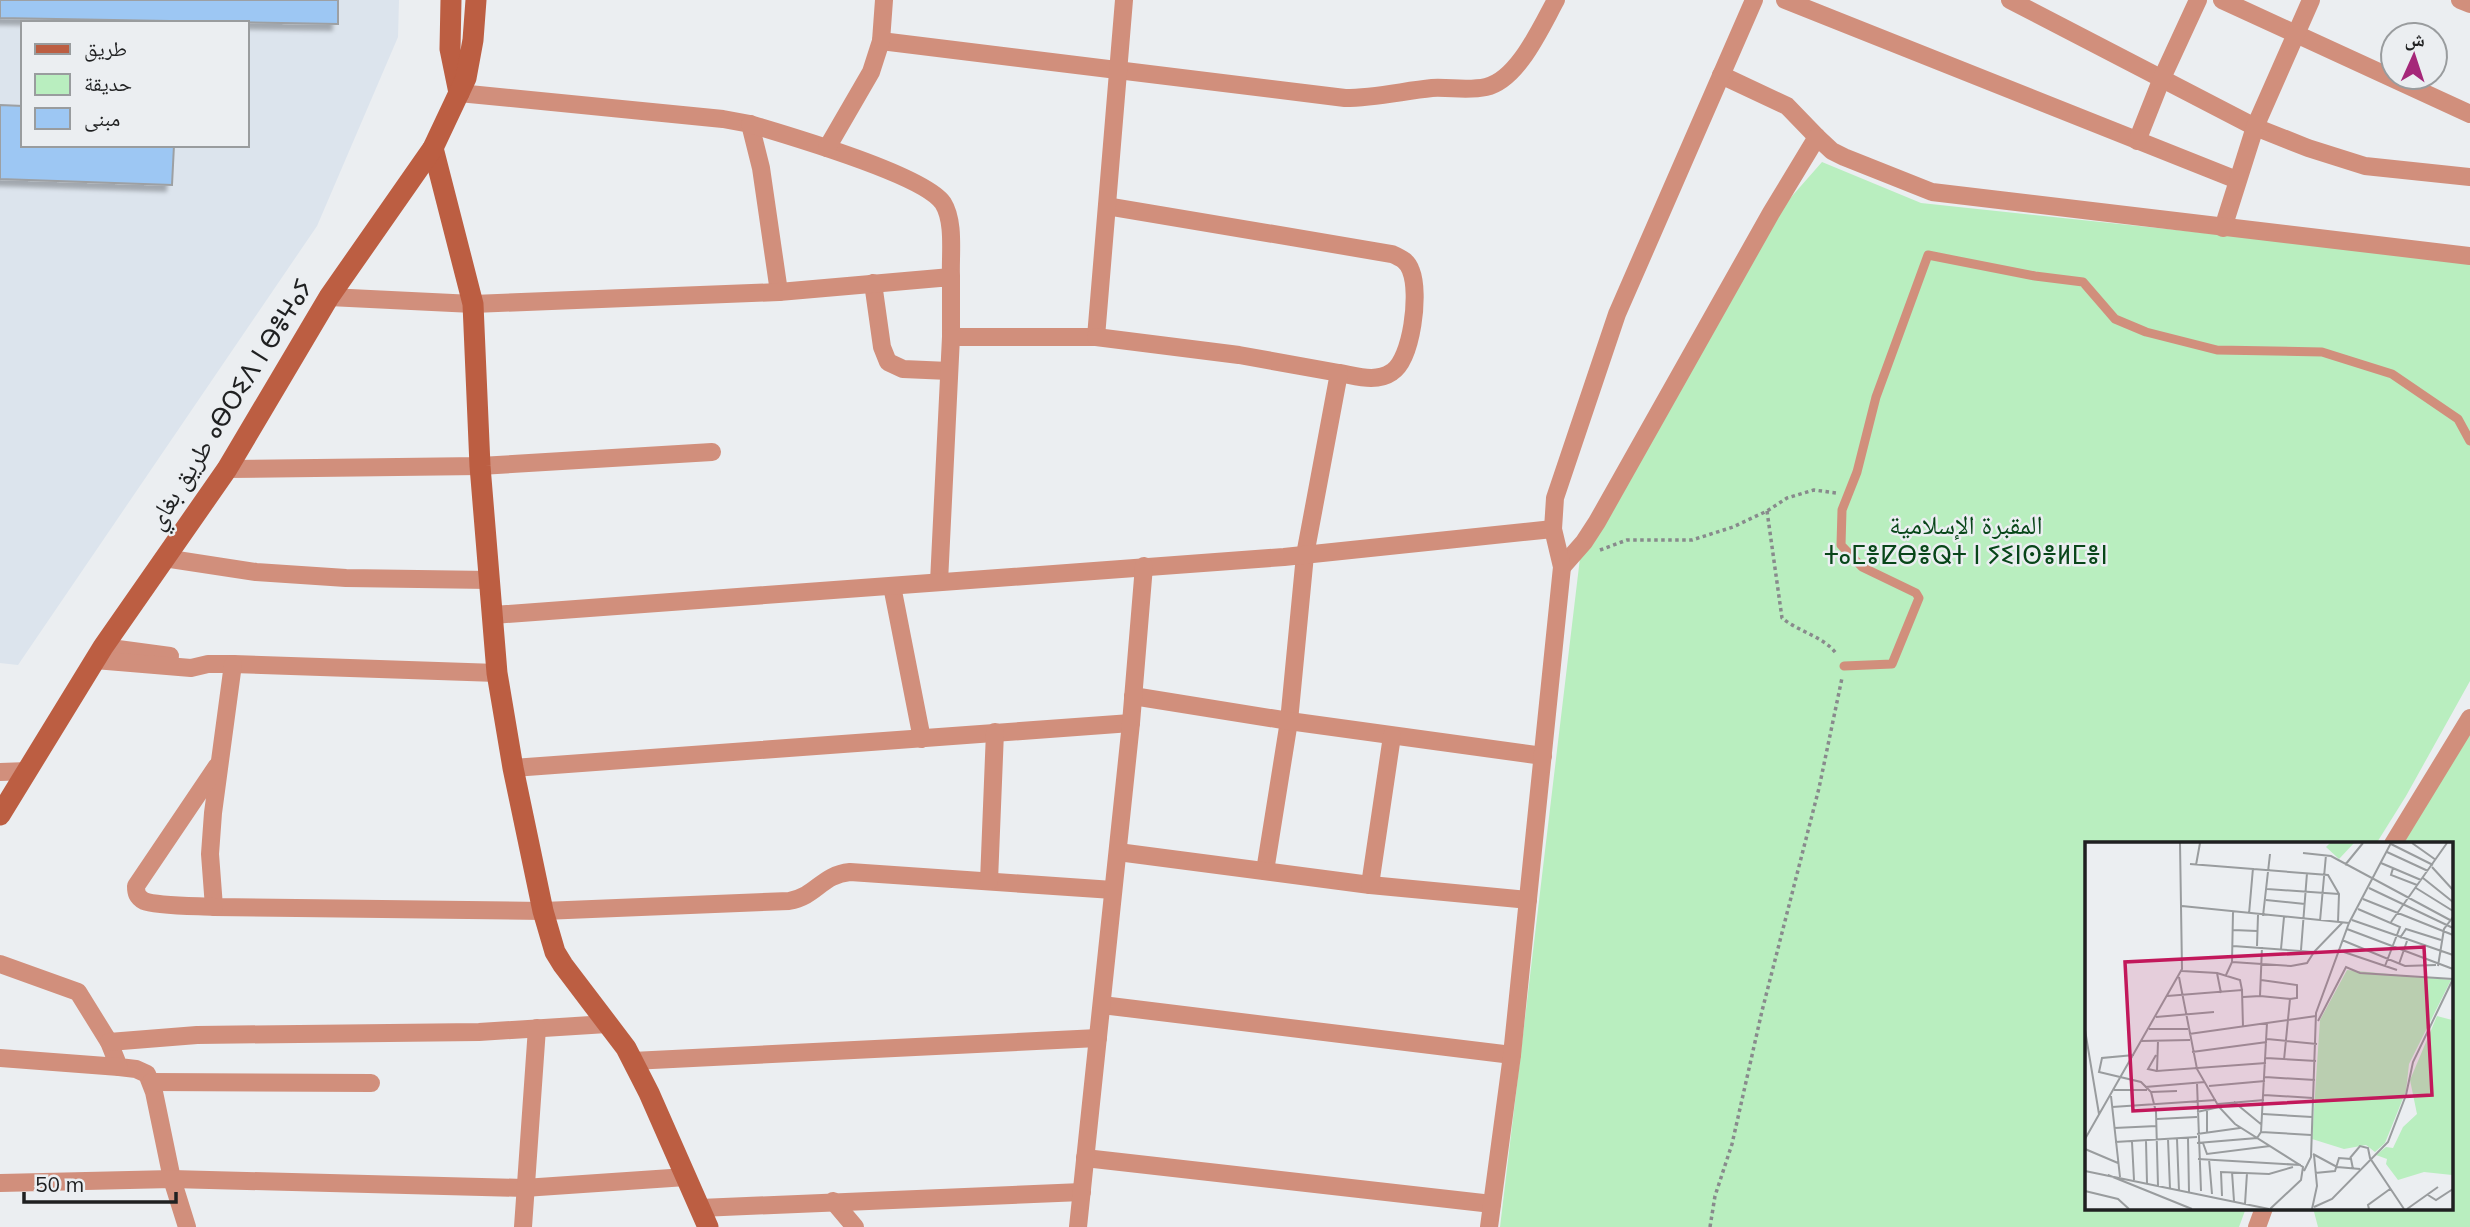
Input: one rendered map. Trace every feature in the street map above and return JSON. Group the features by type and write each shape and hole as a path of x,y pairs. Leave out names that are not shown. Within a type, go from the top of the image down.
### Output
{"street":[{"path":"451,0 450,49 459,93 723,119 750,124 827,148 914,182 934,193 944,204 949,218 951,337 939,582"},
{"name":"طريق بغاي ⴰⴱⵔⵉⴷ ⵏ ⴱⴻⵖⴰⵢ","path":"0,815 99,654 227,469 329,297 433,148 471,61 476,0"},
{"path":"827,148 872,72 881,41 884,0"},
{"path":"1096,337 1124,0"},
{"path":"881,41 1345,98 1363,98 1436,88 1489,87 1502,81 1534,40 1556,0"},
{"path":"1489,1227 1511,1055 1562,567 1553,529 1555,498 1617,314 1755,0"},
{"path":"1785,0 2237,180"},
{"path":"2010,0 2255,127 2308,148 2365,166 2470,177"},
{"path":"2137,141 2197,0"},
{"path":"2222,0 2470,114"},
{"path":"2223,228 2255,127 2311,0"},
{"path":"2460,0 2470,4"},
{"path":"1721,75 1787,106 1832,151 1931,192 2470,256"},
{"path":"750,124 761,167 779,292"},
{"path":"1562,567 1597,522 1817,138"},
{"path":"433,148 474,304 481,466 497,673 513,768 543,911 555,952 632,1060 704,1217 833,1201 1082,1192"},
{"path":"951,337 1096,337 1239,355 1373,379 1390,374 1401,365 1410,336 1415,296 1412,272 1406,261 1392,254 1107,206"},
{"path":"329,297 474,304 779,292 951,277"},
{"path":"873,284 882,347 888,362 903,369 949,372"},
{"path":"1265,871 1289,721 1305,555 1339,373"},
{"path":"227,469 481,466 712,452"},
{"path":"493,615 1305,555 1553,529"},
{"path":"164,558 256,572 346,578 490,580"},
{"path":"1078,1227 1131,723 1144,566"},
{"path":"892,586 922,739"},
{"path":"99,654 191,668 208,664 233,664 497,673"},
{"path":"214,907 210,854 233,664"},
{"path":"1133,696 1289,721 1543,756"},
{"path":"2394,842 2470,718"},
{"path":"513,768 1131,723"},
{"path":"989,881 995,732"},
{"path":"1370,885 1392,736"},
{"path":"219,763 136,886 137,895 147,902 214,907 543,911 789,901 802,899 827,878 850,872 1113,890"},
{"path":"0,772 27,771"},
{"path":"1118,852 1370,885 1528,900"},
{"path":"0,964 78,992 109,1042 120,1067"},
{"path":"1101,1005 1511,1055"},
{"path":"109,1042 197,1035 479,1032 607,1024"},
{"path":"523,1227 537,1028"},
{"path":"632,1060 1098,1038"},
{"path":"0,1058 120,1067 147,1074 172,1178 187,1227"},
{"path":"151,1082 371,1083"},
{"path":"1086,1158 1492,1205"},
{"path":"0,1183 172,1178 524,1188 686,1177"},
{"path":"833,1201 855,1227"},
{"path":"2257,1227 2263,1210"}],"lane":[{"path":"1844,666 1892,663 1919,598 1916,593 1862,567 1842,545 1842,510 1857,472 1876,397 1928,255 2035,276 2083,282 2115,319 2158,335 2217,350 2322,352 2392,374 2458,419 2470,441"}],"path":[{"path":"1562,567 1589,552 1627,540 1692,540 1733,527 1787,498 1814,490 1848,494"},
{"path":"1710,1227 1715,1196 1732,1144 1762,1012 1819,788 1844,666 1831,645 1795,628 1783,618 1767,511"}],"shaded area":[{"path":"0,0 399,0 398,37 317,226 18,665 0,663"}],"green space":[{"name":"المقبرة الإسلامية ⵜⴰⵎⴻⵇⴱⴻⵕⵜ ⵏ ⵢⵉⵏⵙⴻⵍⵎⴻⵏ","path":"1822,162 1921,203 2470,261 2470,681 2377,842 2085,842 2085,1210 2245,1210 2239,1227 1500,1227 1580,558 1771,220"},
{"path":"2470,725 2470,1227 2318,1227 2314,1210 2452,1210 2452,842 2404,842"}],"building":[{"path":"0,0 338,0 338,24 0,18"},
{"path":"0,105 21,106 21,147 174,147 172,185 0,179"}]}
